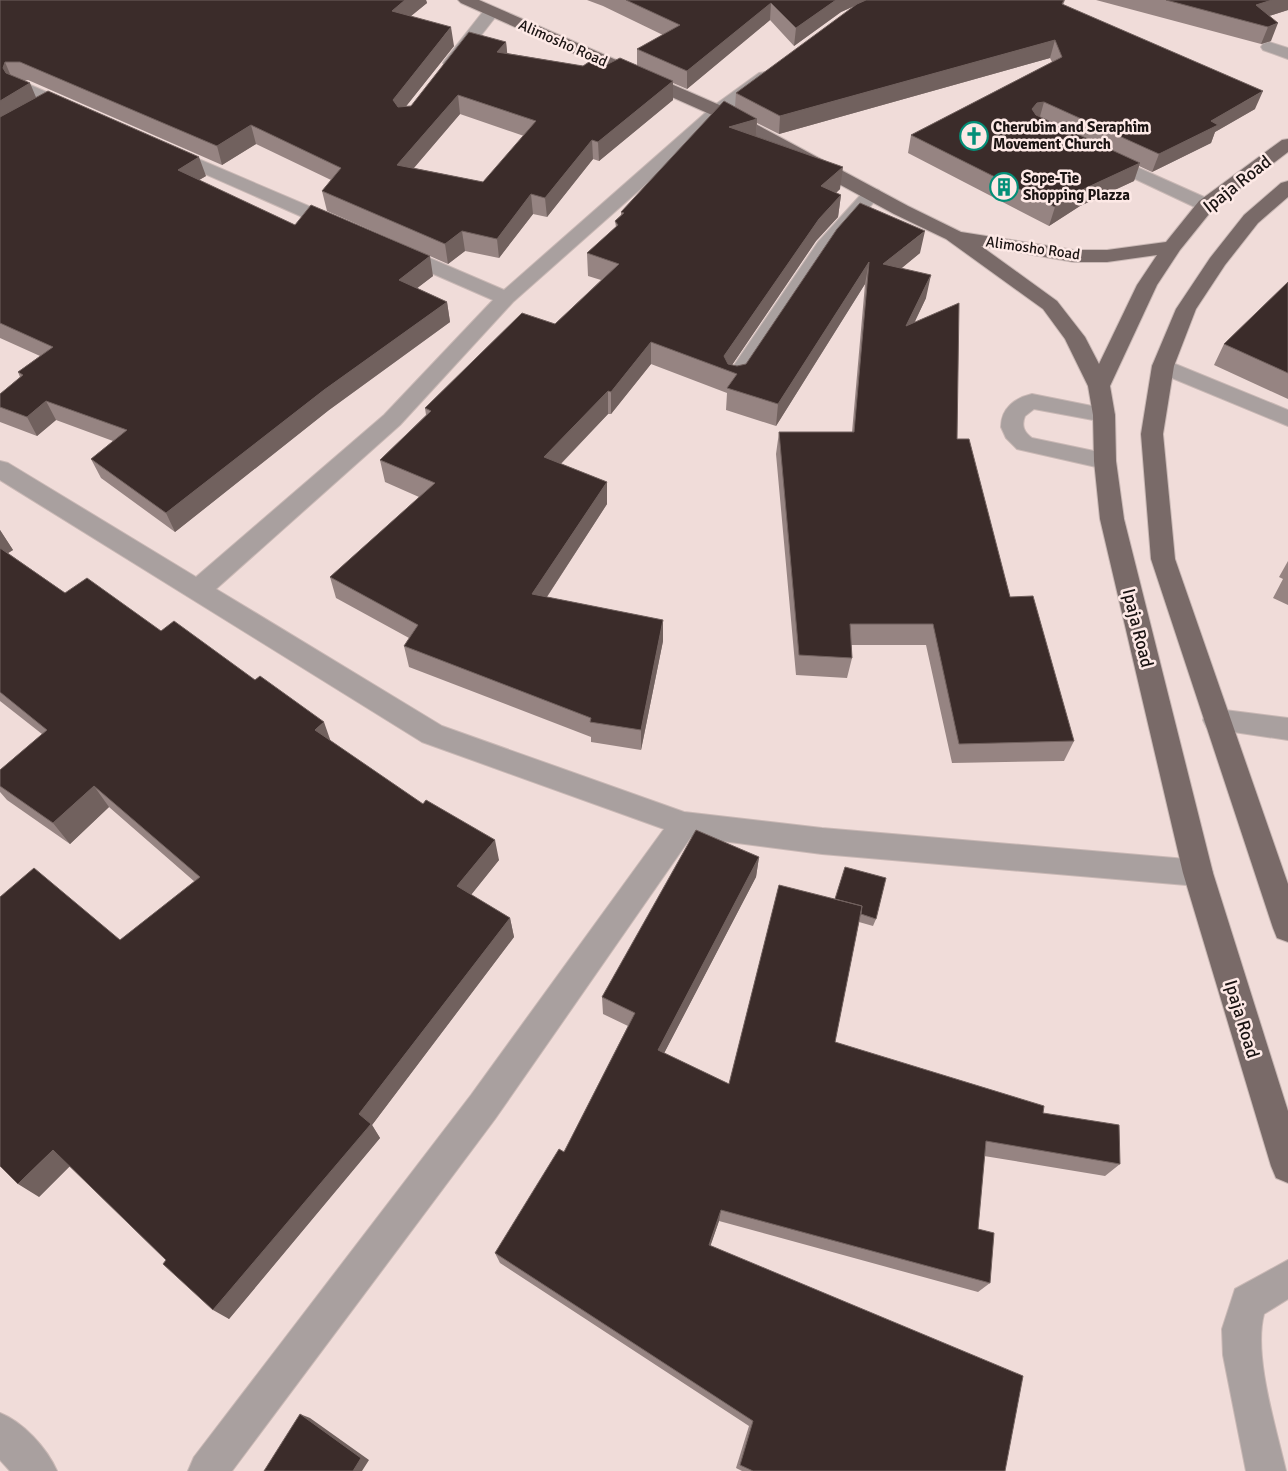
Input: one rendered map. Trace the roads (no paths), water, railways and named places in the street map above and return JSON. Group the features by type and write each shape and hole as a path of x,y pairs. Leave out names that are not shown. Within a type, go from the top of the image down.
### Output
{"main road":[{"name":"Alimosho Road","path":"466,0 718,111 872,194 953,235 1050,305 1075,337 1099,386"},
{"name":"Ipaja Road","path":"1288,144 1206,205 1172,247 1147,285 1099,386 1104,415 1105,461 1112,518 1198,873 1288,1166"},
{"name":"Ipaja Road","path":"1288,188 1251,219 1217,262 1186,309 1163,366 1152,434 1163,559 1217,720 1280,880 1288,928"},
{"name":"Alimosho Road","path":"953,235 1074,256 1107,256 1172,247"}],"street":[{"path":"443,75 491,12"},
{"path":"1269,46 1288,54"},
{"path":"196,591 392,420 506,298 718,111 779,67"},
{"path":"21,86 90,118"},
{"path":"37,112 54,102"},
{"path":"153,145 352,231"},
{"path":"1091,152 1206,205"},
{"path":"736,380 825,246 872,194"},
{"path":"379,243 506,298"},
{"path":"1163,366 1288,419"},
{"path":"1104,415 1032,401 1025,404 1014,414 1012,434 1025,444 1105,461"},
{"path":"0,468 196,591 432,734 684,824 822,842 1198,873"},
{"path":"1217,720 1288,729"},
{"path":"208,1471 483,1107 684,824"},
{"path":"1266,1471 1242,1355 1241,1329 1248,1302 1288,1278"},
{"path":"0,1432 37,1471"}],"place":[{"name":"Cherubim and Seraphim Movement Church","path":"974,136"},
{"name":"Sope-Tie Shopping Plazza","path":"1004,187"}]}
